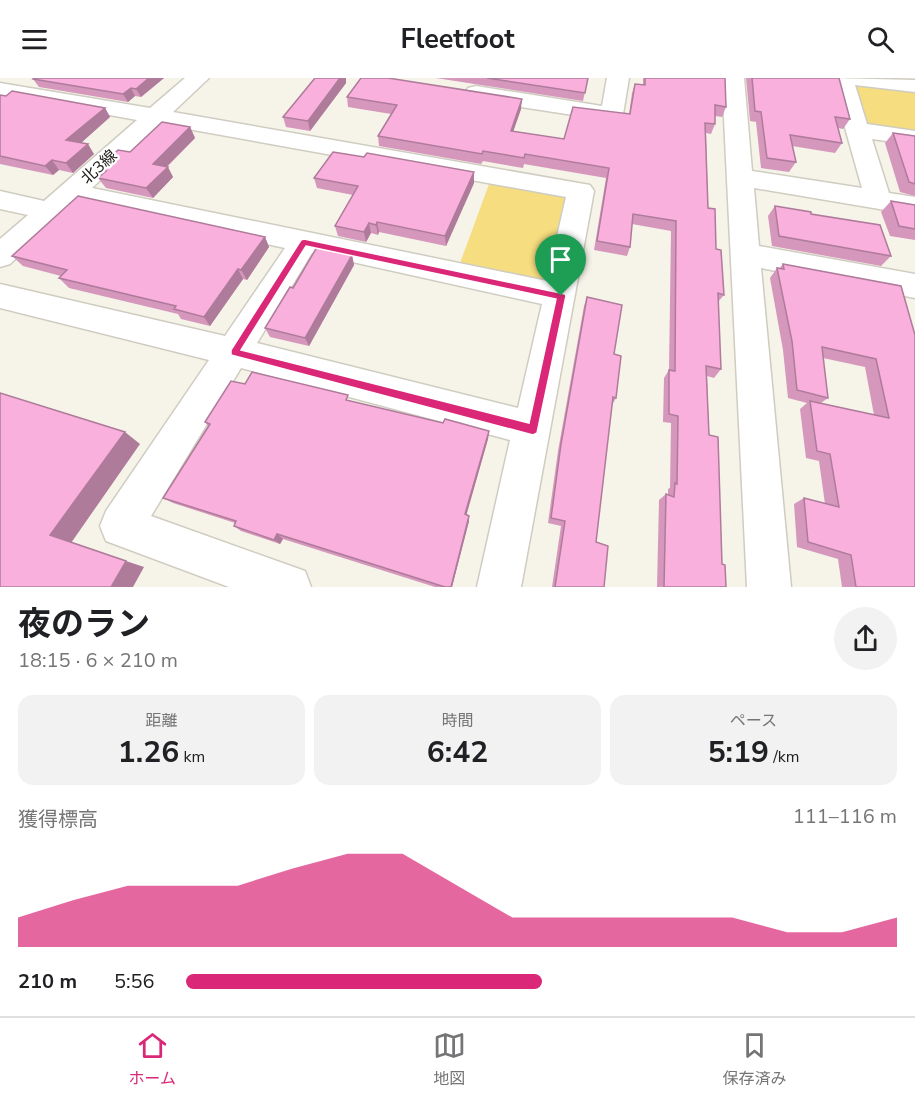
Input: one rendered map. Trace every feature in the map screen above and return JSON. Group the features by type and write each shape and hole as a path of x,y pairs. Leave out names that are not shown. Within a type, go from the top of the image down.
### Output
{"street":[{"name":"北3線","path":"0,256 198,78"},
{"path":"461,91 612,114 618,78"},
{"path":"733,78 769,587"},
{"path":"842,78 878,199"},
{"path":"852,78 915,86"},
{"path":"0,89 582,191 499,587"},
{"path":"858,130 915,138"},
{"path":"740,177 915,206"},
{"path":"71,192 561,296"},
{"path":"0,200 50,211"},
{"path":"289,587 121,526 304,242"},
{"path":"746,254 915,286"},
{"path":"0,296 234,352 533,429"}],"shaded area":[{"path":"842,78 915,86 915,138 858,130"},
{"path":"492,176 581,191 561,296 456,274"}],"building":[{"path":"34,78 149,78 136,89 131,88 123,94"},
{"path":"315,78 340,78 308,121 283,117"},
{"path":"361,78 388,78 522,99 511,131 564,139 573,107 630,114 635,84 645,85 645,78 725,78 726,107 715,105 715,124 705,123 708,208 715,209 716,249 721,250 724,295 718,293 721,369 706,366 709,435 718,437 722,564 725,565 726,587 664,587 666,494 674,497 675,483 677,484 678,416 669,414 669,370 675,371 676,221 633,214 630,247 597,241 609,168 525,154 524,158 483,151 482,154 378,136 397,105 347,97"},
{"path":"487,78 588,78 585,93"},
{"path":"752,78 839,78 850,119 835,117 842,143 790,135 796,162 767,158 761,112 755,111"},
{"path":"12,91 105,108 66,140 88,144 66,163 52,160 45,166 0,156 0,95 6,96"},
{"path":"162,122 190,127 153,164 168,167 146,188 98,178 106,171 97,169 118,150 130,152"},
{"path":"893,133 915,136 915,184 909,182"},
{"path":"333,152 364,157 367,153 474,172 445,236 377,222 376,225 369,223 364,232 335,226 358,186 314,178"},
{"path":"78,196 265,237 241,270 238,269 204,317 174,309 176,306 59,278 67,270 12,256"},
{"path":"891,201 915,205 915,229 899,226"},
{"path":"775,206 880,225 891,256 779,236"},
{"path":"317,247 352,255 305,338 265,328 290,287 293,288"},
{"path":"783,264 901,286 915,335 915,587 856,587 851,555 808,542 804,498 839,507 830,454 817,451 810,401 889,418 876,359 822,347 828,398 797,390 792,341 777,268 784,269"},
{"path":"587,297 622,305 614,354 621,356 616,398 613,397 596,542 608,546 604,587 555,587 565,521 551,518 561,444"},
{"path":"252,372 348,395 346,400 443,423 445,419 489,431 465,514 469,516 451,587 277,534 274,540 234,526 236,521 163,498 210,424 205,422 231,381 245,384"},
{"path":"0,393 125,432 50,535 126,561 111,587 0,587"}],"route":[{"path":"304,242 561,296 533,429 234,352 304,242"}]}
